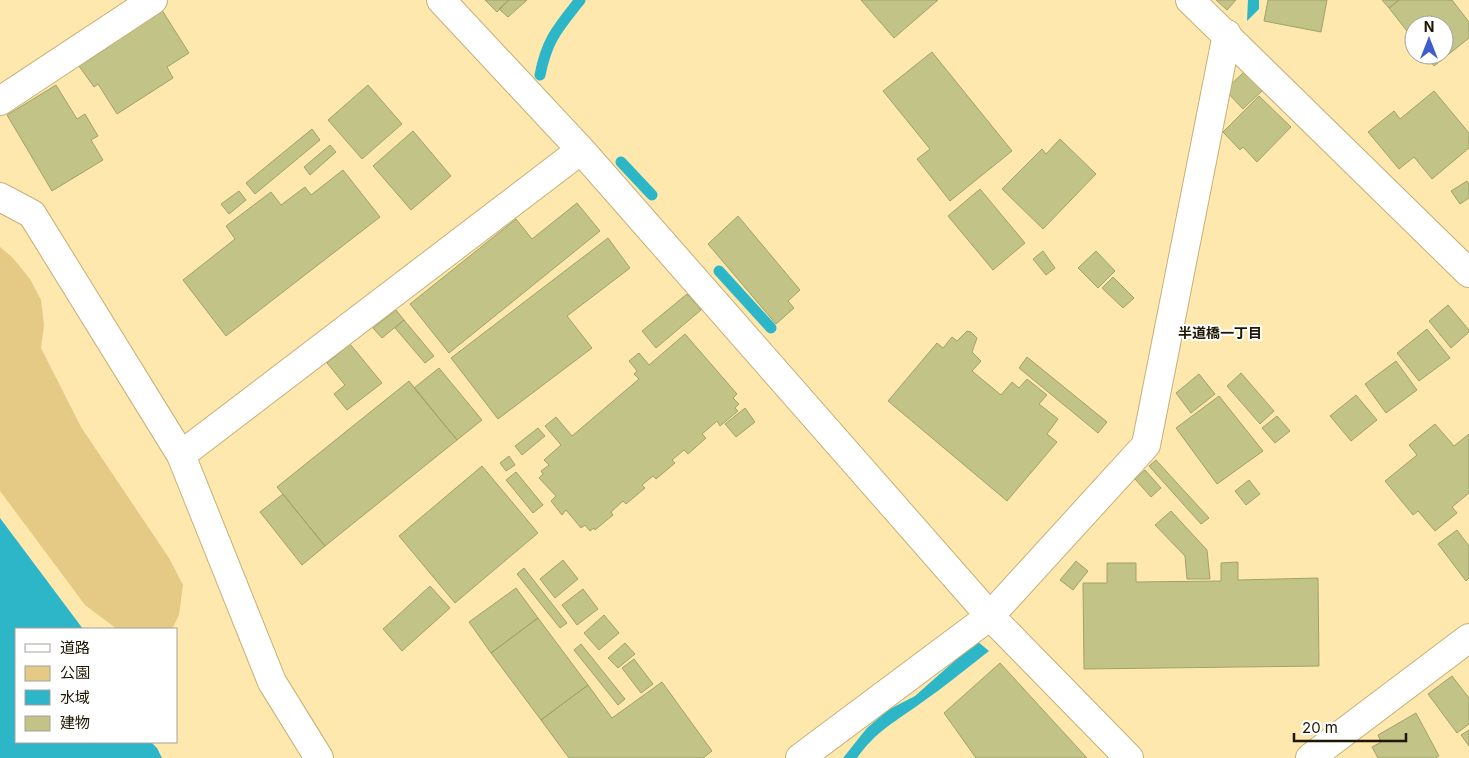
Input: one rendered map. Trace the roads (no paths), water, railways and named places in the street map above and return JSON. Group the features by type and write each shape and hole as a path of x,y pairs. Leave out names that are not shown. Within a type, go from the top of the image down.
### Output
{"street":[{"path":"0,101 153,0"},
{"path":"440,0 581,150 990,616 1129,758"},
{"path":"1190,0 1227,34 1469,273"},
{"path":"800,758 990,616 1146,445 1227,34"},
{"path":"180,454 581,150"},
{"path":"0,197 32,214 180,454 272,682 319,758"},
{"path":"1310,758 1469,638"}],"water":[{"path":"1248,0 1259,0 1259,9 1247,21"},
{"path":"0,518 82,628 15,628 15,743 152,743 162,758 0,758"},
{"path":"977,641 989,651 938,691 886,728 871,741 857,758 843,758 867,728 888,710 915,696"}],"waterway":[{"path":"540,75 546,52 554,34 580,0"},
{"path":"621,162 652,195"},
{"path":"719,271 771,328"}],"district":[{"name":"半道橋一丁目","path":"1220,332"}]}
